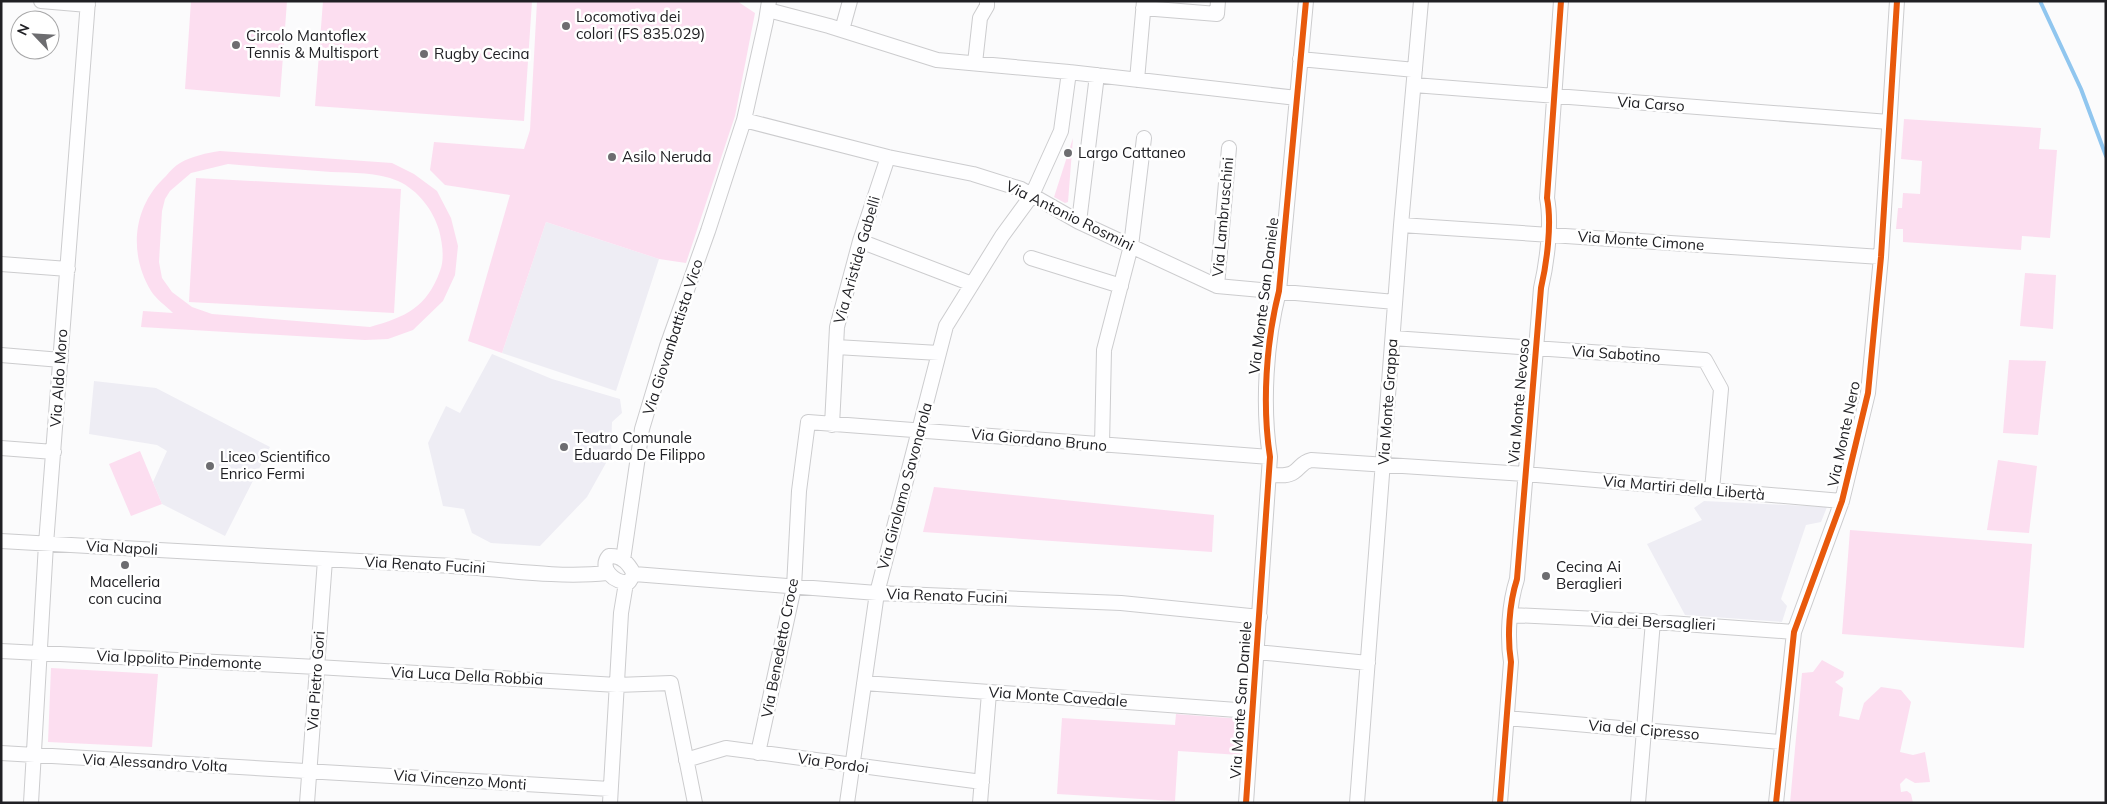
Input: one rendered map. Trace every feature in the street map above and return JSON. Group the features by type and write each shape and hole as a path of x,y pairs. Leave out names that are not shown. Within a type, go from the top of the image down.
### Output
{"street":[{"path":"41,1 88,3"},
{"path":"842,30 850,1"},
{"path":"975,63 980,18 988,1"},
{"path":"1137,80 1144,5 1217,14 1218,1"},
{"name":"Via Monte San Daniele","path":"1246,803 1270,457 1265,397 1274,310 1279,291 1306,1"},
{"name":"Via Monte Grappa","path":"1356,803 1420,1"},
{"name":"Via Monte Nevoso","path":"1500,803 1511,662 1517,650 1515,615 1521,592 1517,579 1541,288 1544,274 1542,210 1547,198 1561,1"},
{"name":"Via Monte Nero","path":"1776,803 1794,632 1842,501 1868,393 1881,257 1897,1"},
{"name":"Via Aldo Moro","path":"31,803 46,544 88,3"},
{"path":"768,5 937,60 1069,72 1297,98"},
{"name":"Via Giovanbattista Vico","path":"623,560 642,429 667,346 708,231 744,120 768,5"},
{"path":"1300,59 1415,70"},
{"path":"1032,195 1061,131 1069,72"},
{"path":"1079,222 1097,75"},
{"name":"Via Carso","path":"1414,85 1889,122"},
{"name":"Via Antonio Rosmini","path":"744,120 888,157 973,174 1021,189 1079,222 1217,286 1395,302"},
{"path":"1102,445 1104,350 1132,246 1144,138"},
{"name":"Via Lambruschini","path":"1217,286 1229,148"},
{"name":"Via Aristide Gabelli","path":"832,425 837,327 860,241 888,157"},
{"name":"Via Girolamo Savonarola","path":"847,803 877,593 946,326 1002,236 1032,195"},
{"name":"Via Monte Cimone","path":"1401,225 1881,257"},
{"path":"860,241 972,284"},
{"path":"1031,258 1121,286"},
{"path":"1,264 68,269"},
{"name":"Via Sabotino","path":"1392,338 1705,360 1721,388 1712,490"},
{"path":"836,347 939,353"},
{"path":"1,355 61,360"},
{"name":"Via Giordano Bruno","path":"808,422 1270,457"},
{"name":"Via Benedetto Croce","path":"758,753 794,587 799,491 808,422"},
{"path":"1,448 54,452"},
{"name":"Via Martiri della Libertà","path":"1269,475 1288,475 1304,462 1311,460 1525,474 1842,501"},
{"name":"Via Napoli","path":"1,541 242,556"},
{"name":"Via Renato Fucini","path":"242,556 465,566 582,576 607,572"},
{"path":"610,796 621,613 630,579 623,560 616,556 609,556 604,565 607,572 612,577 630,579"},
{"name":"Via Pietro Gori","path":"307,803 325,560"},
{"name":"Via Renato Fucini","path":"630,579 877,593 1121,603 1260,617"},
{"name":"Via dei Bersaglieri","path":"1515,615 1653,621 1794,632"},
{"path":"1638,803 1653,621"},
{"name":"Via Ippolito Pindemonte","path":"1,651 318,667"},
{"path":"1257,652 1368,663"},
{"name":"Via Luca Della Robbia","path":"318,667 617,685 671,683 686,760"},
{"name":"Via Monte Cavedale","path":"864,683 1251,711"},
{"path":"980,803 989,692"},
{"name":"Via del Cipresso","path":"1507,718 1782,742"},
{"name":"Via Pordoi","path":"686,760 726,748 982,782"},
{"name":"Via Alessandro Volta","path":"1,753 309,771"},
{"path":"686,760 694,803"},
{"name":"Via Vincenzo Monti","path":"309,771 610,796"}],"shaded area":[{"name":"Circolo Mantoflex Tennis & Multisport","path":"191,1 287,1 280,97 185,89"},
{"name":"Rugby Cecina","path":"323,1 532,1 524,121 315,106"},
{"path":"537,1 737,1 755,13 735,116 686,263 659,259 546,222 502,353 468,341 510,195 445,185 430,170 434,142 524,149 530,130"},
{"path":"1904,119 2041,128 2039,149 2057,150 2050,238 2022,236 2021,250 1903,242 1903,229 1896,229 1898,208 1902,208 1903,193 1920,194 1922,161 1901,159"},
{"path":"1073,138 1068,202 1065,203 1054,197"},
{"path":"220,151 392,163 414,174 437,191 451,218 458,246 455,275 443,301 413,330 388,339 365,340 141,327 143,311 173,313 151,291 139,261 137,246 138,230 147,201 155,188 178,164 195,157","holes":["228,164 373,174 390,178 405,185 418,195 429,208 440,235 442,266 429,294 414,309 394,319 370,327 212,314 192,307 172,292 162,278 159,262 162,211 165,199 170,191 191,173"]},
{"path":"196,178 401,189 394,313 189,302"},
{"path":"546,222 659,259 616,391 502,353"},
{"path":"2025,273 2056,275 2053,329 2020,326"},
{"path":"492,354 552,379 620,399 622,413 612,422 611,454 587,497 540,546 491,543 472,533 464,509 443,506 428,443 446,406 460,413"},
{"path":"2009,360 2046,361 2038,435 2003,433"},
{"name":"Liceo Scientifico Enrico Fermi","path":"94,381 156,388 270,447 225,536 162,504 153,482 167,451 157,445 89,434"},
{"path":"140,451 162,504 131,516 109,464"},
{"path":"1998,460 2037,466 2029,533 1987,530"},
{"path":"934,487 1214,515 1212,552 923,532"},
{"path":"1704,501 1827,507 1821,522 1806,525 1781,599 1787,606 1782,622 1685,615 1647,544 1702,520 1694,508"},
{"path":"1850,530 2032,544 2024,648 1842,634"},
{"path":"1822,660 1844,672 1843,677 1835,682 1843,688 1839,716 1859,720 1864,703 1881,687 1901,690 1911,702 1900,752 1913,755 1925,752 1930,782 1915,783 1906,778 1900,784 1901,792 1907,791 1911,794 1913,803 1790,803 1802,673 1813,672"},
{"path":"51,668 158,674 152,747 48,742"},
{"path":"1176,714 1242,719 1240,755 1178,751 1175,801 1057,794 1062,718 1175,725"}],"waterway":[{"path":"2040,1 2081,89 2106,156"}],"cycle path":[{"path":"1246,803 1270,457 1266,416 1268,352 1279,291 1306,1"},
{"path":"1500,803 1511,662 1509,642 1510,620 1512,599 1517,579 1541,288 1548,243 1549,219 1547,198 1561,1"},
{"path":"1776,803 1794,632 1842,501 1868,393 1881,257 1897,1"}],"place":[{"name":"Locomotiva dei colori (FS 835.029)","path":"566,26"},
{"name":"Circolo Mantoflex Tennis & Multisport","path":"236,45"},
{"name":"Rugby Cecina","path":"424,54"},
{"name":"Largo Cattaneo","path":"1068,153"},
{"name":"Asilo Neruda","path":"612,157"},
{"name":"Teatro Comunale Eduardo De Filippo","path":"564,447"},
{"name":"Liceo Scientifico Enrico Fermi","path":"210,466"},
{"name":"Macelleria con cucina","path":"125,565"},
{"name":"Cecina Ai Beraglieri","path":"1546,576"}]}
